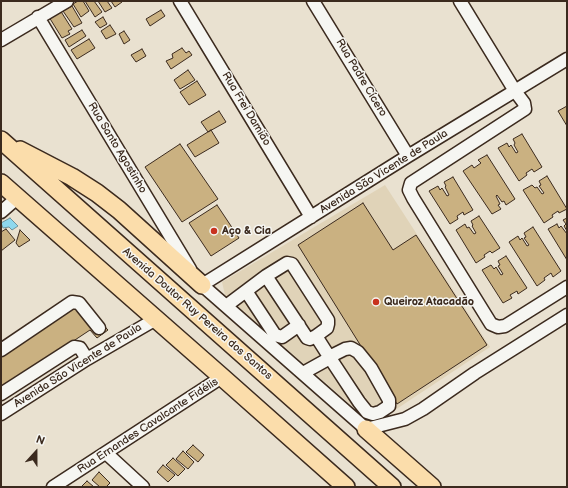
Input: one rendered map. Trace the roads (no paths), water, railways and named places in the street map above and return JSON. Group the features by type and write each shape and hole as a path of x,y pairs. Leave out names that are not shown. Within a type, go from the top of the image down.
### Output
{"highway":[{"path":"2,141 50,165 97,193 119,210 200,283"},
{"name":"Avenida Doutor Ruy Pereira dos Santos","path":"2,141 392,487"},
{"path":"1,183 346,487"},
{"path":"366,429 432,487"}],"street":[{"path":"1,40 67,1"},
{"name":"Rua Frei Damião","path":"180,1 311,217"},
{"name":"Rua Padre Cícero","path":"313,1 408,156"},
{"path":"460,1 515,91 526,106 525,109 411,183 409,190 491,324 498,328 505,326 567,287"},
{"name":"Rua Santo Agostinho","path":"38,17 200,283 366,429"},
{"name":"Avenida São Vicente de Paula","path":"200,283 311,217 567,59"},
{"path":"1,212 17,198"},
{"path":"226,306 266,276 284,264 292,264 328,320 327,328 310,339 307,338 266,276"},
{"path":"246,291 275,335 282,337 298,325"},
{"path":"1,350 72,302 78,303 99,328"},
{"path":"366,429 405,419 567,315"},
{"name":"Avenida São Vicente de Paula","path":"1,414 87,359 156,319"},
{"path":"302,373 330,358 345,349 351,348 358,352 371,368 389,400 389,406 374,414 367,412 330,358 316,336"},
{"path":"1,394 74,347 80,348 87,359"},
{"name":"Rua Ernandes Cavalcante Fidélis","path":"53,487 222,377"},
{"path":"106,453 143,487"}],"water":[{"path":"10,218 18,226 12,230 9,227 3,228 1,223"}],"place":[{"name":"Aço & Cia","path":"214,231"},
{"name":"Queiroz Atacadão","path":"376,302"}]}
